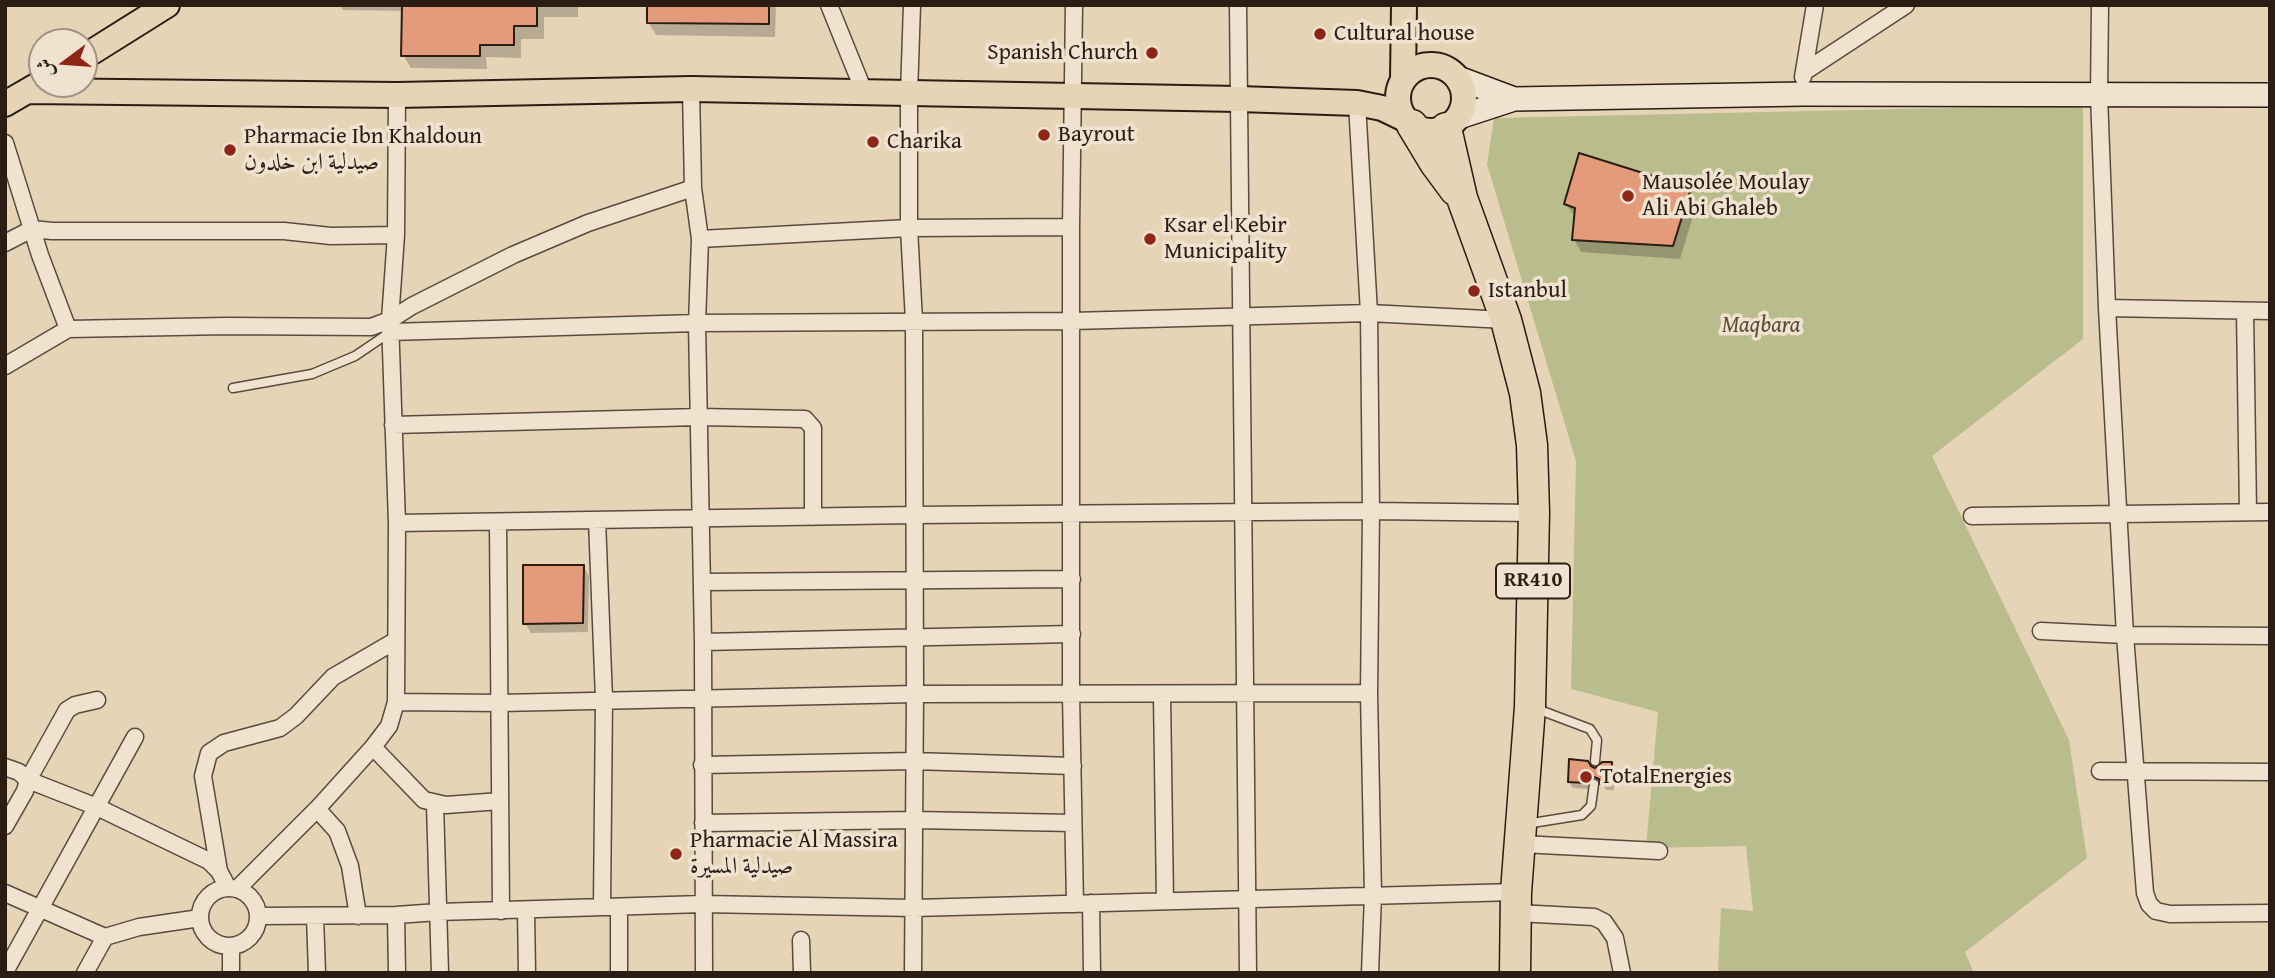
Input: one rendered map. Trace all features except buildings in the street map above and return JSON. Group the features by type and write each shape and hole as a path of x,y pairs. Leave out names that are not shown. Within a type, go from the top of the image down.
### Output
{"highway":[{"name":"RR410","path":"1408,122 1462,198"},
{"name":"RR410","path":"1452,122 1462,198 1506,320 1525,393 1532,445 1534,513 1530,707 1515,973"}],"main road":[{"path":"98,48 167,5"},
{"name":"RR410","path":"1404,6 1431,64"},
{"name":"RR410","path":"1404,6 1399,109 1408,122"},
{"path":"1357,103 1401,83 1415,68 1431,64 1451,71 1458,78"},
{"name":"RR410","path":"1452,122 1464,98 1458,78"},
{"path":"98,88 397,95 691,89 1239,99 1357,103 1381,108 1429,131 1452,122"},
{"path":"5,104 28,91"}],"street":[{"path":"829,5 865,93"},
{"path":"912,5 909,228 914,321 913,973"},
{"path":"1073,5 1071,694 1074,904"},
{"path":"1238,5 1248,973"},
{"path":"1803,83 1815,5"},
{"path":"1803,83 1906,5"},
{"path":"2100,5 2099,95 2107,308 2125,635 2145,893 2149,904 2156,911 2170,914 2270,913"},
{"path":"1458,78 1514,99"},
{"path":"1452,122 1514,99 1803,83 2099,95 2270,94"},
{"path":"691,89 693,188 700,239 697,323 703,642 704,973"},
{"path":"5,767 19,772 28,780 97,807 209,861 233,888 253,899 259,916 254,934 240,945 231,947 213,942 201,928 201,909 211,894 233,888 317,809 373,747 388,726 396,702 397,523 390,326 396,235 397,95"},
{"path":"1357,103 1369,313 1371,511 1368,693 1373,895 1370,973"},
{"path":"5,143 68,329"},
{"path":"390,326 412,306 513,255 588,223 693,188"},
{"path":"700,239 909,228 1071,227"},
{"path":"5,243 32,229 284,230 331,236 396,235"},
{"path":"2107,308 2270,311"},
{"path":"2245,311 2248,512"},
{"path":"5,366 68,329 1072,321 1369,313 1506,320"},
{"path":"393,425 699,417 806,419 813,428 813,517"},
{"path":"397,523 1243,512 1534,513"},
{"path":"1972,516 2270,512"},
{"path":"597,520 610,907 619,973"},
{"path":"498,522 501,911"},
{"path":"702,582 1072,579"},
{"path":"2041,631 2125,635 2270,636"},
{"path":"703,642 1072,634"},
{"path":"219,871 203,776 209,753 224,743 280,728 296,716 332,677 395,641"},
{"path":"396,702 500,703 915,694 1368,693"},
{"path":"1162,695 1165,901"},
{"path":"5,826 67,710 75,705 97,700"},
{"path":"5,972 135,737"},
{"path":"373,747 424,800 446,806 500,801"},
{"path":"702,765 914,761 1073,766"},
{"path":"2100,771 2270,772"},
{"path":"435,804 440,973"},
{"path":"317,809 337,831 350,866 358,916"},
{"path":"703,824 914,820 1073,823"},
{"path":"1522,834 1659,850"},
{"path":"5,893 105,937 139,927 200,918"},
{"path":"259,916 396,915 703,904 914,908 1373,895 1517,903 1594,918 1604,922 1615,938 1622,973"},
{"path":"1091,903 1092,973"},
{"path":"526,910 527,973"},
{"path":"396,915 397,973"},
{"path":"315,916 317,973"},
{"path":"85,973 105,937"},
{"path":"801,940 802,973"},
{"path":"231,947 231,973"}],"lane":[{"path":"233,388 312,373 355,356 390,326"},
{"path":"1530,707 1590,729 1597,740 1595,761"},
{"path":"1522,834 1582,816 1591,806 1594,784"}],"green space":[{"name":"Maqbara","path":"2083,105 2083,339 1932,456 2069,740 2087,858 1965,952 1974,973 1718,973 1721,908 1753,911 1746,846 1646,848 1658,712 1571,689 1576,461 1487,164 1494,118"}],"place":[{"name":"Cultural house","path":"1320,34"},
{"name":"Spanish Church","path":"1152,53"},
{"name":"Bayrout","path":"1044,135"},
{"name":"Charika","path":"873,142"},
{"name":"Pharmacie Ibn Khaldoun صيدلية ابن خلدون","path":"230,150"},
{"name":"Mausolée Moulay Ali Abi Ghaleb","path":"1628,196"},
{"name":"Ksar el Kebir Municipality","path":"1150,239"},
{"name":"Istanbul","path":"1474,291"},
{"name":"TotalEnergies","path":"1586,777"},
{"name":"Pharmacie Al Massira صيدلية المسيرة","path":"676,854"}]}
